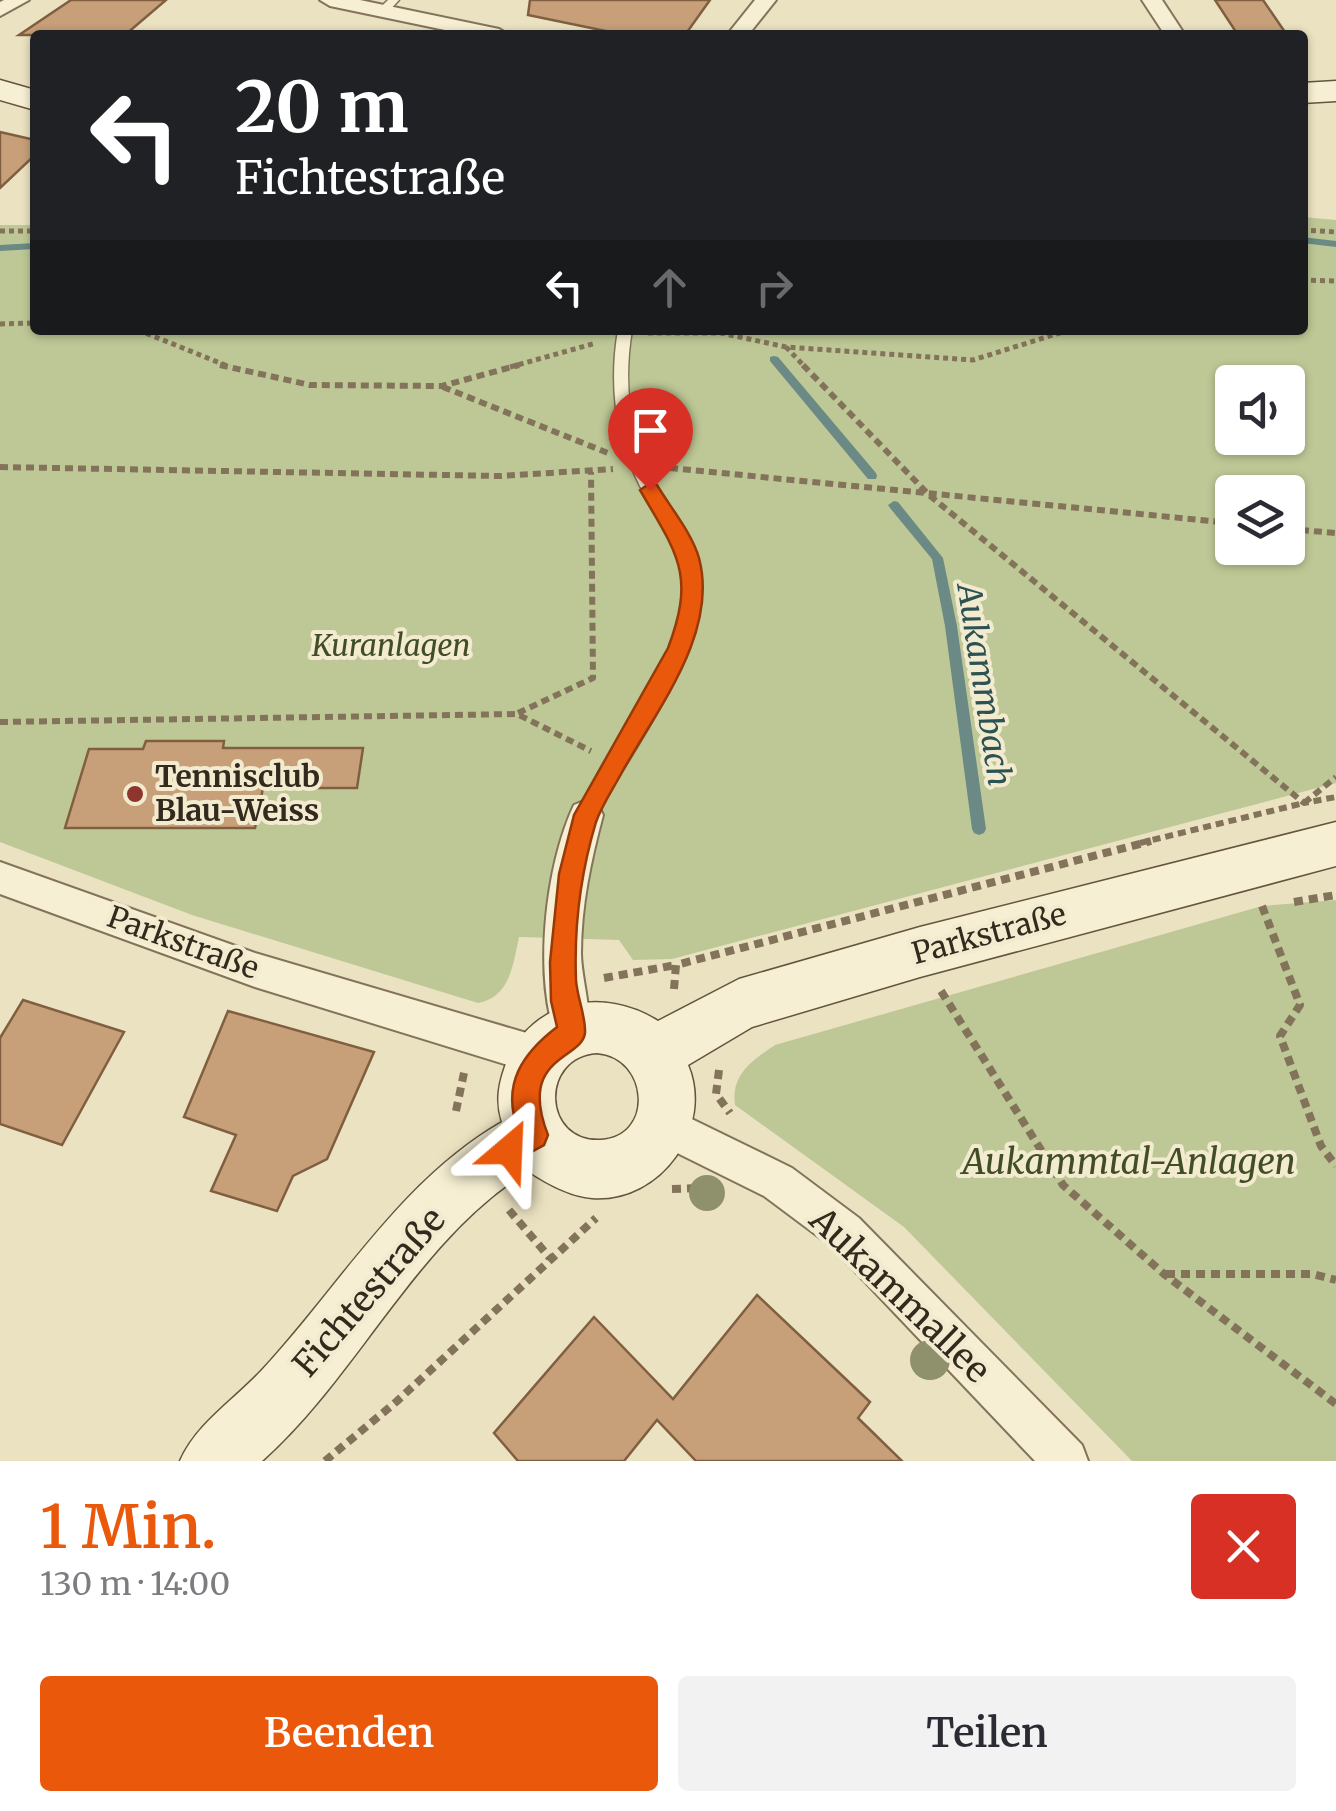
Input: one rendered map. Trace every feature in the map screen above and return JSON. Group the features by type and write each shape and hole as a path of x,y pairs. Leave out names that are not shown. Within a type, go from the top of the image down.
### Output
{"street":[{"path":"0,10 19,0"},
{"path":"330,0 388,6 480,30"},
{"path":"741,30 766,0"},
{"path":"1152,0 1172,30"},
{"path":"0,90 30,99"},
{"path":"1308,93 1336,91"},
{"path":"556,1044 594,1027 616,1029 638,1038 654,1054 668,1088 663,1125 641,1153 609,1168 574,1167 558,1160 534,1135 526,1115 526,1094 556,1044 564,1001 562,962 571,874 586,815"},
{"name":"Parkstraße","path":"654,1054 739,1004 920,952 1336,844"},
{"name":"Parkstraße","path":"0,878 255,970 556,1044"},
{"name":"Aukammallee","path":"663,1125 778,1182 846,1232 1066,1461"},
{"name":"Fichtestraße","path":"214,1461 242,1439 438,1209 484,1166 534,1135"}],"lane":[{"path":"586,815 678,650 694,591 688,554 637,465 623,410 624,335"}],"path":[{"path":"1308,230 1336,232"},
{"path":"0,232 30,231"},
{"path":"1308,280 1336,282"},
{"path":"0,324 30,323"},
{"path":"150,335 221,365 310,385 442,386 617,335"},
{"path":"730,335 786,347 865,356 973,360 1053,335"},
{"path":"786,347 928,494 1304,803"},
{"path":"442,386 637,465"},
{"path":"0,467 500,476 591,472 637,465 1215,522"},
{"path":"0,722 517,714 594,678 591,472"},
{"path":"1305,530 1336,533"},
{"path":"517,714 614,763"},
{"path":"1304,803 1336,777"},
{"path":"592,981 676,965 978,883 1336,797"},
{"path":"1262,906 1300,1005 1280,1036 1321,1146 1336,1166"},
{"path":"674,995 676,965"},
{"path":"934,980 1063,1185 1164,1274 1336,1404"},
{"path":"456,1110 466,1067"},
{"path":"504,1204 550,1258"},
{"path":"325,1461 396,1402 602,1214"},
{"path":"1164,1274 1313,1274 1336,1280"}],"green space":[{"name":"Kuranlagen","path":"1308,217 1336,220 1336,783 672,959 633,960 619,940 519,937 512,969 503,987 489,1000 478,1003 192,915 0,842 0,225 30,225 30,335 1308,335"},
{"name":"Aukammtal-Anlagen","path":"1336,900 1336,1461 1132,1461 904,1227 735,1105 740,1077 775,1045 1262,906"}],"building":[{"path":"71,0 166,0 131,30 30,30 30,35 19,35"},
{"path":"530,0 710,0 689,30 601,30 528,15"},
{"path":"1215,0 1263,0 1284,30 1235,30"},
{"path":"0,132 30,139 30,160 0,188"},
{"path":"146,741 224,741 223,748 363,748 357,788 263,788 255,828 65,828 89,749 143,749"},
{"path":"23,1000 124,1032 62,1145 0,1124 0,1038"},
{"path":"228,1011 374,1052 327,1159 293,1176 277,1211 211,1191 236,1135 184,1117"},
{"path":"757,1295 870,1402 858,1418 902,1461 696,1461 657,1420 624,1461 518,1461 494,1433 594,1317 673,1399"}],"waterway":[{"path":"1308,241 1336,244"},
{"path":"0,248 30,246"},
{"name":"Aukammbach","path":"774,359 872,476"},
{"name":"Aukammbach","path":"894,505 937,558 951,626 979,829"}],"place":[{"name":"Tennisclub Blau-Weiss","path":"135,794"}],"route":[{"path":"509,1150 534,1135 526,1115 530,1074 540,1056 572,1032 564,1001 562,962 571,874 586,815 678,650 689,622 694,591 688,554 650,490"}]}
